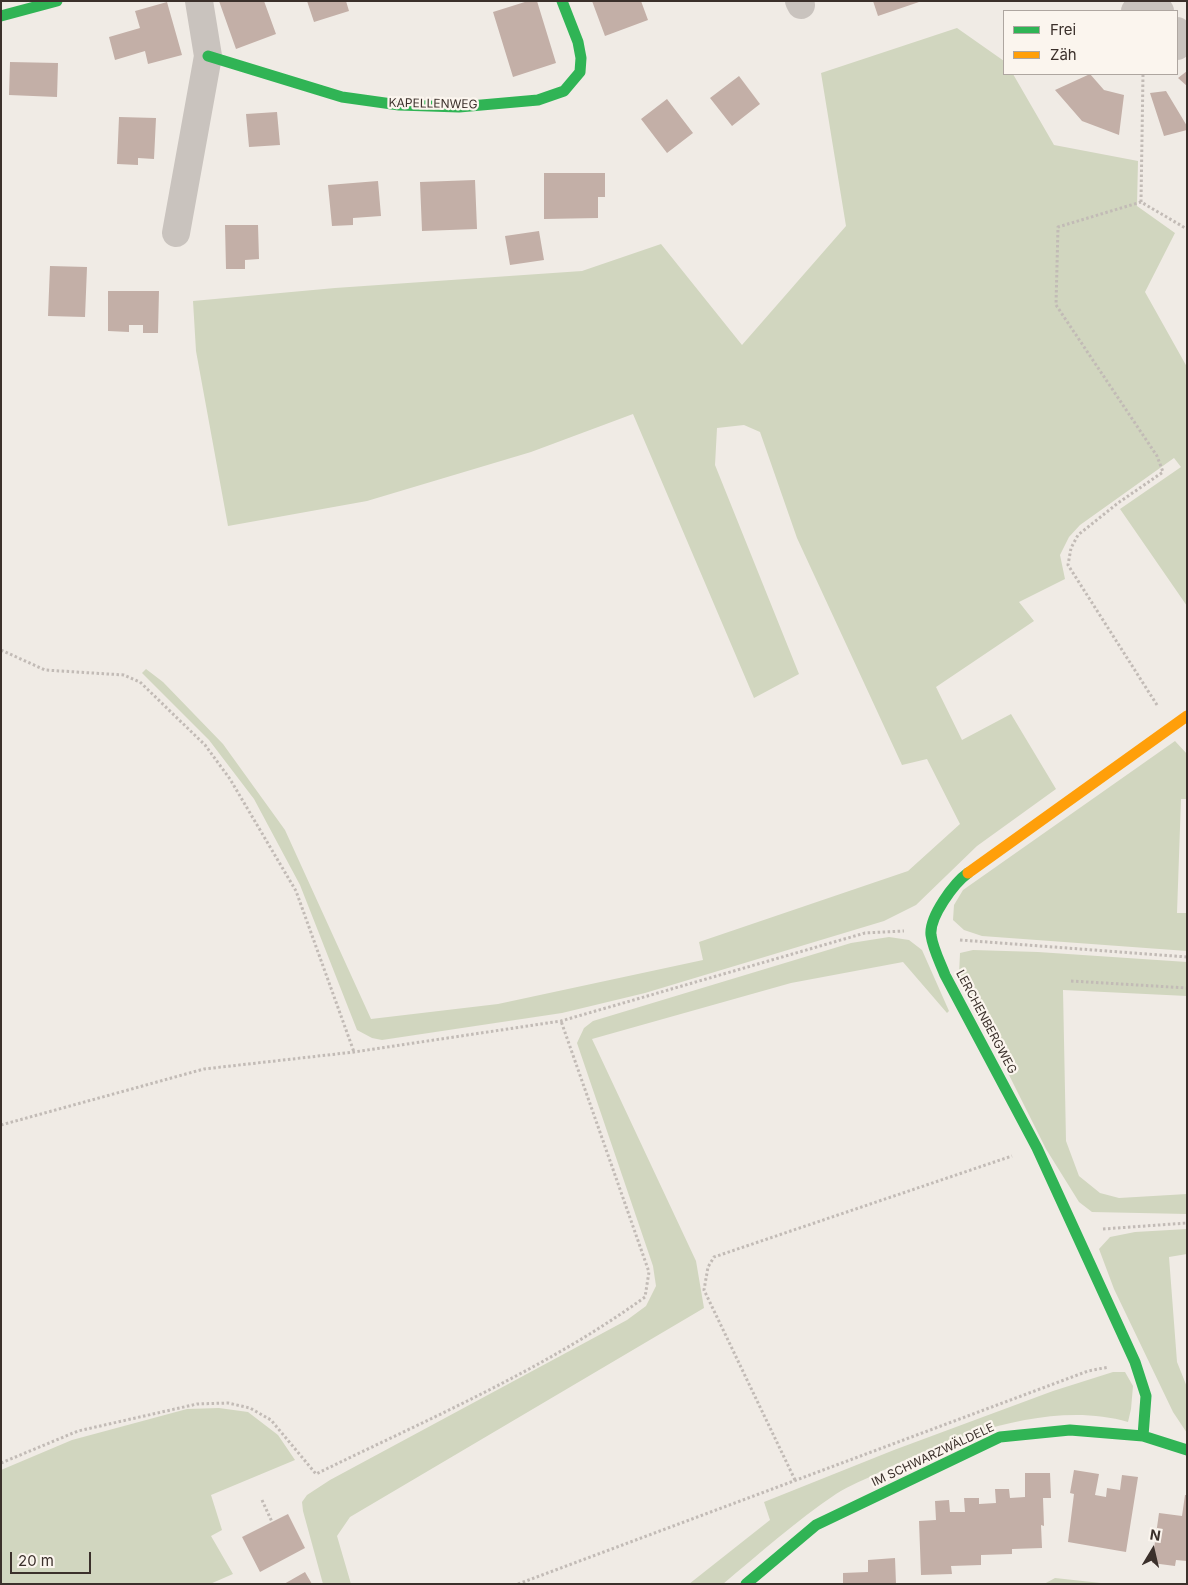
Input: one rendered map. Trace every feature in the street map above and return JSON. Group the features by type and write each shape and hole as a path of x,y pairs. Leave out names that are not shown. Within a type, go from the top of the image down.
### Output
{"street":[{"path":"1,16 57,1"},
{"path":"176,234 208,56 199,1"},
{"name":"KAPELLENWEG","path":"208,56 342,97 399,106 459,107 538,100 564,91 580,72 581,58 578,42 562,1"},
{"path":"1138,10 1143,8 1156,10"},
{"path":"931,929 944,902 960,878 1187,716"},
{"name":"LERCHENBERGWEG","path":"931,929 945,975 1037,1148 1135,1362 1146,1396 1143,1436"},
{"name":"IM SCHWARZWÄLDELE","path":"746,1584 816,1525 1000,1437 1070,1430 1143,1436 1187,1450"}],"path":[{"path":"1141,202 1143,75"},
{"path":"1175,724 1159,709 1068,564 1071,548 1078,535 1118,503 1163,472 1158,456 1056,305 1058,227 1141,202 1187,229"},
{"path":"1,650 45,670 124,675 140,682 205,745 230,779 296,892 354,1052"},
{"path":"1,1126 204,1069 354,1052 561,1021 866,934 931,929 955,940 1187,956"},
{"path":"1071,981 1187,988"},
{"path":"1,1463 78,1431 197,1404 228,1403 250,1408 271,1420 316,1474 523,1372 623,1313 645,1297 649,1272 561,1021"},
{"path":"795,1480 704,1290 708,1267 714,1257 1037,1148"},
{"path":"1075,1232 1187,1223"},
{"path":"518,1584 1088,1371 1135,1362"},
{"path":"262,1500 272,1522"}],"green space":[{"path":"957,28 1003,60 1003,75 1014,75 1054,145 1138,161 1137,206 1175,233 1145,292 1187,367 1187,606 1120,509 1181,467 1174,458 1080,525 1069,537 1060,555 1065,579 1019,602 1034,621 936,687 962,740 1011,714 1056,789 977,846 916,905 884,921 645,993 562,1013 382,1040 372,1038 357,1030 300,885 254,799 209,740 142,673 146,669 163,682 223,744 285,830 371,1019 498,1004 703,960 699,942 908,871 960,824 927,759 902,765 797,538 760,432 744,425 717,428 715,465 799,674 754,698 633,414 531,452 367,501 228,526 196,351 193,301 335,288 582,271 661,244 742,345 846,226 821,73"},
{"path":"1175,741 1187,754 1187,799 1181,799 1177,913 1187,913 1187,951 982,936 964,930 953,920 954,905 963,890"},
{"path":"889,937 909,940 922,950 949,1011 947,1013 903,962 791,983 592,1039 696,1261 704,1308 350,1517 337,1536 351,1584 323,1584 303,1511 302,1502 307,1495 330,1480 627,1320 646,1306 656,1286 653,1266 577,1043 584,1028 593,1021 851,943"},
{"path":"973,950 1038,952 1187,962 1187,996 1063,990 1066,1141 1079,1176 1100,1193 1119,1198 1187,1194 1187,1214 1092,1212 1079,1202 1046,1149 959,975 960,953"},
{"path":"1187,1229 1187,1254 1169,1257 1177,1362 1187,1387 1187,1433 1173,1412 1114,1289 1099,1249 1110,1237 1135,1232"},
{"path":"1113,1372 1125,1372 1133,1386 1128,1422 1098,1416 1066,1415 1034,1418 1001,1425 937,1446 836,1494 792,1526 723,1584 689,1584 770,1520 764,1502 894,1450 1053,1391"},
{"path":"219,1408 248,1412 278,1435 295,1460 211,1495 222,1530 211,1536 233,1574 210,1584 1,1584 1,1470 72,1440 187,1409"},
{"path":"1055,1578 1110,1584 1044,1584"}],"building":[{"path":"219,1 264,1 276,34 236,49"},
{"path":"307,1 346,1 349,11 314,22"},
{"path":"528,1 537,1 556,63 513,77 493,12"},
{"path":"592,1 641,1 648,20 605,36"},
{"path":"873,1 919,1 919,2 878,16"},
{"path":"167,2 182,55 148,64 145,51 115,60 109,37 140,28 135,11"},
{"path":"10,62 58,63 57,97 9,95"},
{"path":"1187,71 1187,86 1178,78"},
{"path":"1091,75 1104,90 1124,95 1119,135 1082,121 1055,90"},
{"path":"739,76 760,104 732,126 710,98"},
{"path":"1166,91 1187,126 1187,130 1164,136 1150,93"},
{"path":"667,99 693,133 667,153 641,119"},
{"path":"277,112 280,145 249,147 246,114"},
{"path":"119,117 156,118 154,159 138,158 138,165 117,164"},
{"path":"544,173 605,173 605,197 598,197 598,218 544,219"},
{"path":"475,180 477,229 422,231 420,182"},
{"path":"378,181 381,216 353,218 353,225 332,226 328,185"},
{"path":"225,225 258,225 259,259 245,260 245,269 226,269"},
{"path":"539,231 544,260 510,265 505,236"},
{"path":"50,266 87,267 85,317 48,316"},
{"path":"108,291 159,291 158,333 143,333 143,325 129,325 129,332 108,331"},
{"path":"1074,1470 1099,1474 1095,1495 1106,1497 1107,1488 1120,1490 1122,1475 1138,1477 1126,1552 1068,1542 1074,1494 1070,1493"},
{"path":"1025,1473 1050,1473 1051,1498 1043,1498 1044,1526 1041,1525 1042,1548 1012,1549 1012,1554 981,1555 981,1565 951,1566 952,1574 921,1575 919,1521 936,1520 935,1501 949,1500 950,1512 965,1512 964,1498 979,1498 979,1504 996,1503 995,1489 1009,1489 1010,1498 1025,1497"},
{"path":"1185,1495 1187,1495 1187,1561 1176,1560 1175,1566 1152,1563 1159,1513 1182,1516"},
{"path":"288,1514 305,1548 260,1572 242,1537"},
{"path":"895,1558 896,1584 843,1584 843,1573 868,1572 868,1560"},
{"path":"305,1572 312,1584 284,1584"}],"traffic: fast":[{"path":"1,16 57,1"},
{"path":"208,56 342,97 399,105 459,107 538,100 564,91 580,72 581,58 578,42 562,1"},
{"path":"968,873 956,884 938,910 931,928 933,945 945,975 1037,1148 1135,1362 1146,1396 1143,1436"},
{"path":"746,1584 816,1525 1000,1437 1070,1430 1143,1436 1187,1450"}],"traffic: slow":[{"path":"968,873 1187,716"}]}
